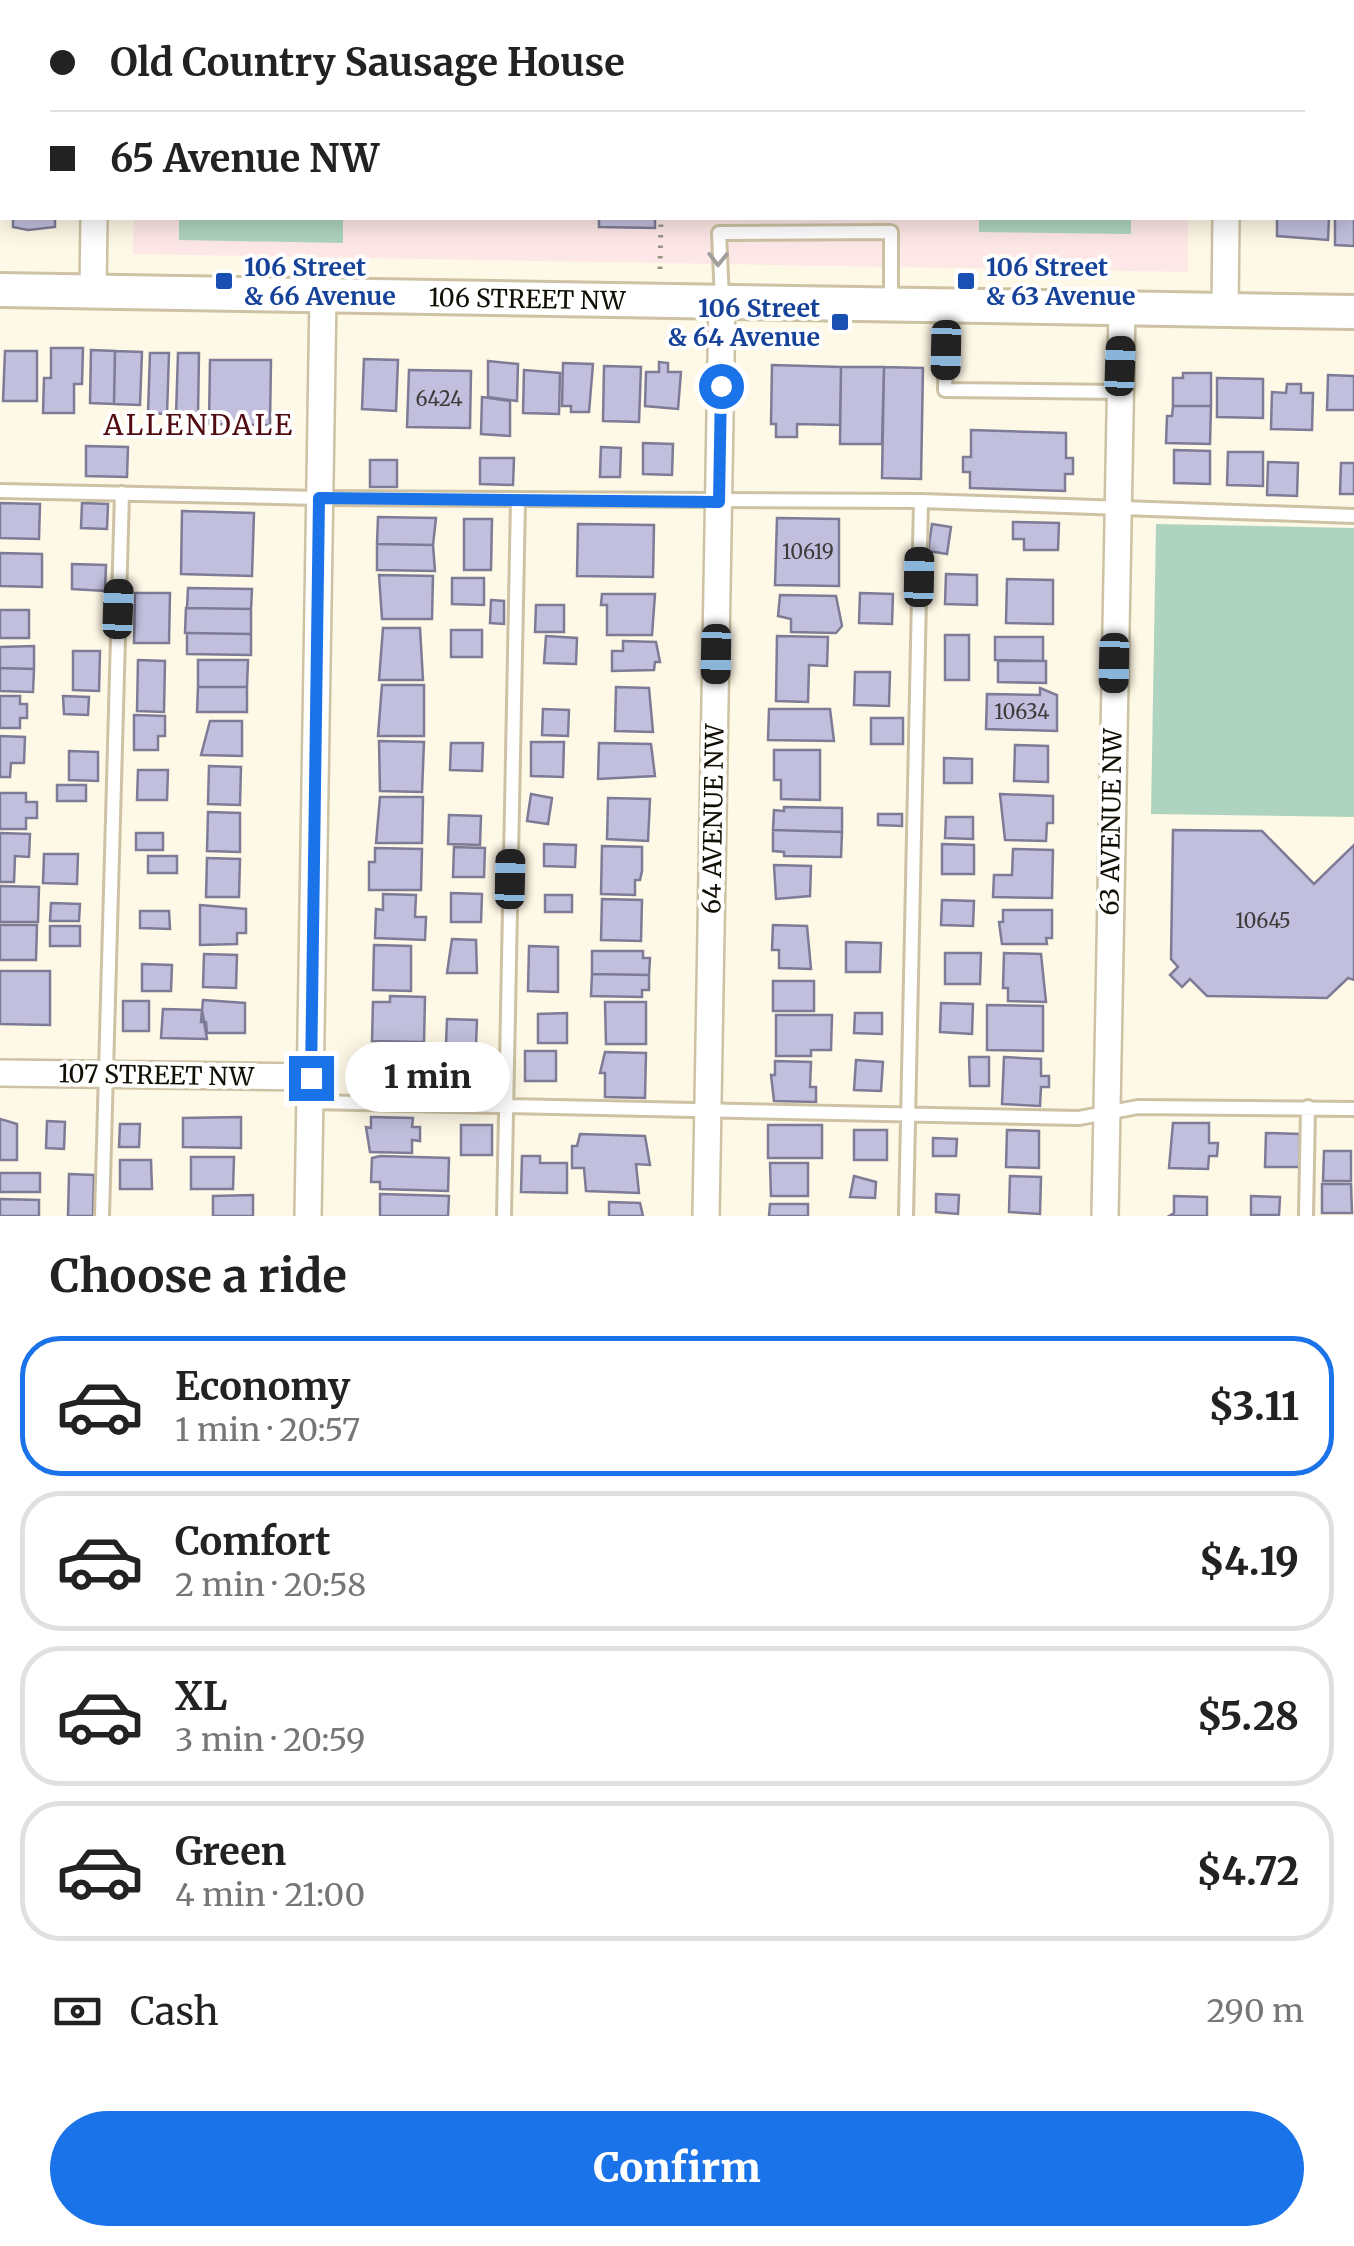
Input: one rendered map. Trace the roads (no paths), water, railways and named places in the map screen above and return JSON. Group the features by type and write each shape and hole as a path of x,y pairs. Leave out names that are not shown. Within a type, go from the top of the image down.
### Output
{"street":[{"path":"93,292 94,220"},
{"path":"1224,311 1226,220"},
{"name":"106 STREET NW","path":"0,290 1354,312"},
{"path":"308,1216 323,296"},
{"name":"64 AVENUE NW","path":"706,1216 722,302"},
{"name":"63 AVENUE NW","path":"1105,1216 1122,309"},
{"name":"107 STREET NW","path":"0,1073 104,1074 311,1090"}],"lane":[{"path":"722,302 718,233 892,232 890,305"},
{"path":"947,306 945,390 1119,392"},
{"path":"0,491 719,502 921,500 1354,516"},
{"path":"102,1216 122,493"},
{"path":"504,1216 518,500"},
{"path":"906,1216 921,500"},
{"path":"311,1090 506,1106 1079,1118 1138,1107 1354,1108"},
{"path":"1306,1216 1308,1108"}],"place":[{"name":"106 Street & 66 Avenue","path":"224,281"},
{"name":"106 Street & 63 Avenue","path":"966,281"},
{"name":"106 Street & 64 Avenue","path":"840,322"}],"district":[{"name":"ALLENDALE","path":"199,425"}]}
